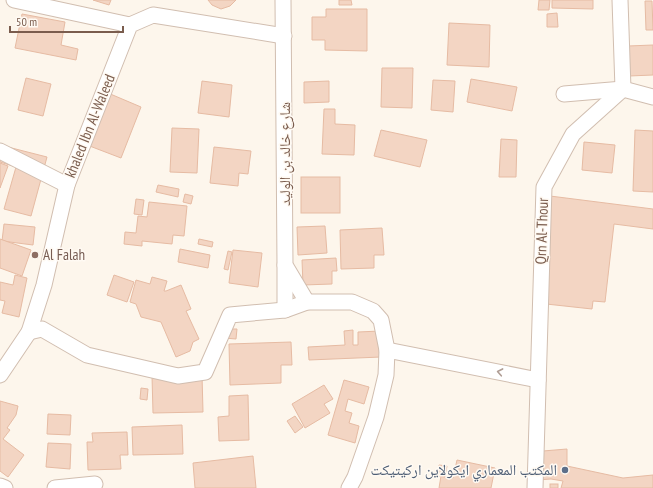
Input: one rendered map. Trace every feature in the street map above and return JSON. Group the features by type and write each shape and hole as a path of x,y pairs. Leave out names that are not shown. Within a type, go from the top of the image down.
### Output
{"street":[{"path":"14,0 130,25 153,15 284,36"},
{"name":"شارع خالد بن الوليد","path":"283,0 285,310"},
{"path":"620,0 623,89"},
{"name":"khaled Ibn Al-Waleed","path":"0,375 29,332 44,284 67,185 130,25"},
{"path":"564,94 623,89 653,97"},
{"name":"Qrn Al-Thour","path":"535,488 544,187 573,134 623,89"},
{"path":"0,151 67,185"},
{"path":"285,265 307,302"},
{"path":"29,332 42,329 87,355 178,376 205,372 230,315 285,310 307,302 352,302 373,311 381,320 387,350 386,375 376,417 355,477 349,488"},
{"path":"387,350 538,380"},
{"path":"55,488 95,484"},
{"path":"0,486 5,488"}],"building":[{"path":"93,0 111,0 109,5"},
{"path":"208,0 236,0 230,6 221,9 212,5"},
{"path":"339,0 351,0 352,5 339,5"},
{"path":"539,0 550,0 549,10 538,10"},
{"path":"552,0 593,0 593,9 552,8"},
{"path":"645,1 652,1 653,30 646,30"},
{"path":"326,9 367,9 367,51 325,50 325,40 312,40 312,17 326,17"},
{"path":"557,13 558,27 547,27 547,14"},
{"path":"22,14 65,22 61,45 78,49 76,60 15,48"},
{"path":"449,23 490,25 489,67 447,65"},
{"path":"653,45 653,75 629,76 628,46"},
{"path":"382,68 413,68 412,108 381,107"},
{"path":"26,78 51,84 43,116 18,110"},
{"path":"471,79 517,87 512,111 467,102"},
{"path":"433,80 455,81 453,112 431,110"},
{"path":"202,81 232,85 229,117 198,113"},
{"path":"329,81 329,102 304,103 304,82"},
{"path":"108,93 141,107 121,158 87,145"},
{"path":"324,109 335,109 335,124 355,125 354,155 322,154"},
{"path":"172,128 199,129 197,173 170,172"},
{"path":"381,130 427,140 420,167 374,156"},
{"path":"635,130 653,131 653,192 633,191"},
{"path":"501,139 517,140 516,177 499,177"},
{"path":"584,142 615,145 612,173 582,170"},
{"path":"0,145 47,157 31,216 4,209 16,167 0,162"},
{"path":"214,147 251,151 248,174 239,173 238,186 210,183"},
{"path":"0,163 8,166 0,188"},
{"path":"301,177 340,177 340,213 301,213"},
{"path":"158,185 179,189 178,197 156,192"},
{"path":"185,194 193,196 191,204 183,202"},
{"path":"550,196 653,209 653,229 614,224 605,302 593,301 592,309 537,303"},
{"path":"136,199 144,200 142,215 134,214"},
{"path":"149,202 187,206 184,236 173,235 172,244 142,241 142,246 124,244 125,232 136,233 138,216 147,217"},
{"path":"4,224 35,227 33,245 2,241"},
{"path":"325,226 327,253 298,255 297,227"},
{"path":"382,228 384,255 374,255 374,268 341,269 340,230"},
{"path":"0,239 31,250 22,276 0,268"},
{"path":"199,239 213,242 212,247 198,244"},
{"path":"180,249 210,255 208,268 178,262"},
{"path":"233,250 262,253 258,287 229,283"},
{"path":"228,251 232,252 228,270 224,269"},
{"path":"336,258 337,271 332,271 332,284 303,285 302,260"},
{"path":"15,275 27,278 19,317 2,313 5,301 0,300 0,282 13,285"},
{"path":"114,275 134,282 127,302 107,295"},
{"path":"152,277 167,281 164,291 181,285 191,309 186,311 199,339 193,342 190,351 176,357 161,322 141,317 136,304 130,302 136,280 150,284"},
{"path":"224,329 237,329 236,339 224,338"},
{"path":"353,330 353,345 358,345 358,332 380,331 381,357 309,360 308,347 345,345 344,331"},
{"path":"291,342 292,365 281,365 281,383 230,385 229,344"},
{"path":"202,375 203,412 153,413 152,376"},
{"path":"344,380 369,387 364,404 348,399 345,411 352,413 349,423 359,426 355,443 328,435"},
{"path":"324,385 333,399 324,404 330,413 305,428 292,404"},
{"path":"141,388 148,389 147,400 140,399"},
{"path":"248,395 249,440 219,441 218,417 229,416 229,396"},
{"path":"0,401 18,406 16,415 7,428 10,430 3,439 24,455 8,477 0,471"},
{"path":"48,414 71,415 70,435 47,434"},
{"path":"295,416 303,427 295,433 287,421"},
{"path":"182,425 183,454 133,455 132,427"},
{"path":"127,432 128,455 120,455 121,469 88,470 87,442 93,442 92,433"},
{"path":"48,443 71,444 70,469 46,467"},
{"name":"المكتب المعماري ايكولاين اركيتيكت","path":"567,449 567,466 623,478 653,475 653,488 561,488 563,481 551,479 536,480 543,451"},
{"path":"253,456 256,488 195,488 193,463"},
{"path":"457,460 495,468 491,488 439,488 441,476 453,478"},
{"path":"439,465 447,466 445,477 437,476"},
{"path":"550,484 558,484 558,488 550,488"}],"place":[{"name":"Al Falah","path":"35,255"},
{"name":"المكتب المعماري ايكولاين اركيتيكت","path":"565,470"}]}
